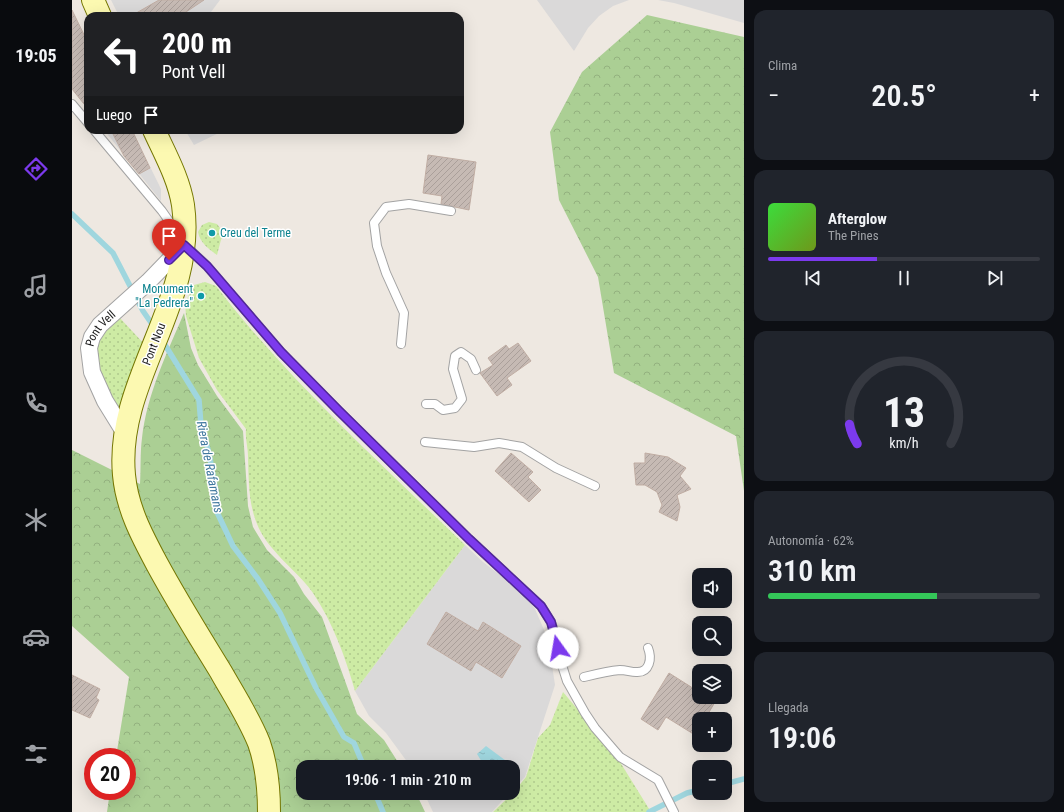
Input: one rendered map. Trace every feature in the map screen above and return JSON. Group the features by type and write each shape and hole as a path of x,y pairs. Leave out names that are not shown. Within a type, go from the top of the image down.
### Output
{"main road":[{"path":"92,0 98,12"},
{"name":"Pont Nou","path":"156,134 178,184 183,204 184,245 181,270 174,294 143,372 130,410 126,435 124,474 129,506 158,566 233,693 256,736 264,760 268,780 269,812"}],"street":[{"name":"Pont Vell","path":"126,435 105,401 92,372 89,348 92,337 100,326 148,282 184,245"}],"lane":[{"path":"72,104 84,118"},
{"path":"97,134 162,211 184,245 207,266 281,352 469,539 541,606 551,622 567,681 595,728 620,757 658,780 674,812"},
{"path":"402,344 404,312 386,273 377,246 374,223 386,207 410,204 451,211"},
{"path":"426,404 434,404 443,410 455,408 462,399 453,369 455,356 461,352 471,359 476,370"},
{"path":"425,442 474,447 499,443 522,447 556,468 595,486"},
{"path":"584,677 623,670 637,673 644,670 650,664 651,655 648,648"}],"shaded area":[{"path":"111,0 159,0 143,12 117,12"},
{"path":"167,0 220,0 211,12 174,12"},
{"path":"537,0 629,0 613,6 599,16 588,28 574,51"},
{"path":"658,0 744,0 744,23 674,3"},
{"path":"107,134 134,134 161,189 161,201"},
{"path":"187,134 217,134 194,145"},
{"path":"465,545 483,562 521,591 535,609 548,639 555,685 525,777 520,782 520,760 406,760 386,733 369,716 355,691"},
{"path":"427,800 503,800 492,812 433,812"}],"green space":[{"path":"647,15 744,37 744,491 736,436 614,373 598,277 559,200 550,132 582,72"},
{"path":"209,222 217,224 223,232 217,255 203,243 198,232 202,225"},
{"path":"205,282 216,286 244,321 304,388 465,545 355,691 338,640 320,604 308,587 272,548 258,527 251,505 246,429 217,390 199,358 186,316 185,303 194,285"},
{"path":"184,313 191,348 198,365 217,396 243,431 248,506 253,527 267,550 294,577 304,594 322,617 357,714 384,740 397,760 296,760 296,800 419,800 425,812 107,812 109,800 136,800 136,748 117,748 129,677 72,626 72,450 140,484 141,444 148,406 158,374"},
{"path":"119,317 148,348 121,419 101,383 94,363 93,354 99,337 105,329"},
{"path":"563,692 615,754 651,812 493,812 506,800 520,800 520,784 526,777 538,738 550,725"}],"water":[{"path":"486,746 505,760 481,760 477,754"}],"building":[{"path":"159,0 204,0 186,12 138,12"},
{"path":"72,10 84,35 84,104 72,89"},
{"path":"113,134 134,134 150,168 139,174 124,156"},
{"path":"428,155 476,162 469,210 441,204 442,196 423,193"},
{"path":"518,343 531,361 507,378 512,385 497,396 480,373 493,365 488,358 506,345 509,349"},
{"path":"511,453 533,472 528,477 541,490 529,502 495,471"},
{"path":"645,453 668,457 686,468 680,476 691,489 677,495 680,507 677,521 659,512 662,505 657,492 645,485 636,485 634,463 645,463"},
{"path":"446,612 478,631 483,622 521,646 502,678 476,662 471,671 427,644"},
{"path":"669,673 692,688 692,704 714,704 709,712 692,712 692,733 666,717 658,730 641,719"},
{"path":"72,675 100,689 96,698 99,700 90,718 72,710"}],"waterway":[{"name":"Riera de Rafamans","path":"72,214 113,253 143,311 154,327"},
{"name":"Riera de Rafamans","path":"162,340 199,400 201,425 209,453 217,497 216,510 233,546 258,579 280,613 316,688 344,737 354,743 361,760"},
{"path":"732,782 744,779"},
{"path":"649,812 692,792"},
{"name":"Riera de Rafamans","path":"378,800 383,812"}],"place":[{"name":"Creu del Terme","path":"212,233"},
{"name":"Monument \"La Pedrera\"","path":"201,296"}],"route":[{"path":"169,260 184,245 201,259 281,352 469,539 493,562 511,576 541,606 551,622 558,648"}]}
